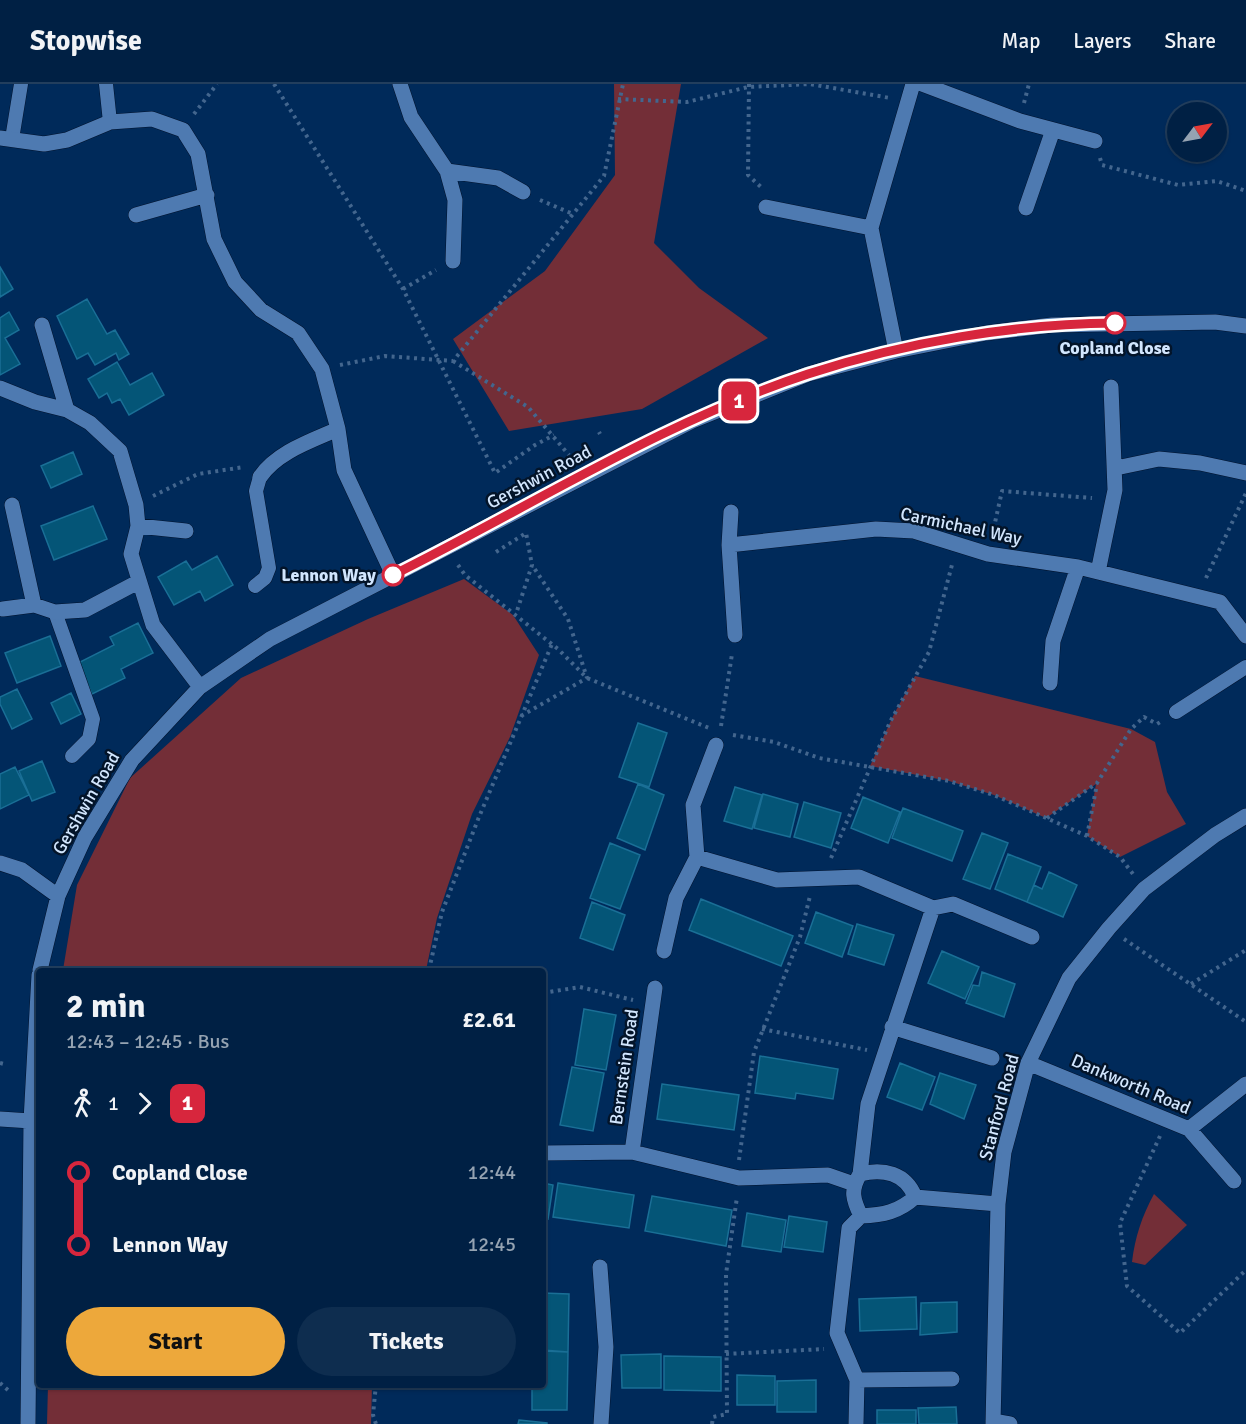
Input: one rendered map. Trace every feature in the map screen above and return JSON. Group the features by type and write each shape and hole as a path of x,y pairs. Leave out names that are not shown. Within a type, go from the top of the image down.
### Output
{"street":[{"path":"400,84 411,117 447,171 455,200 453,261"},
{"path":"897,351 871,228 913,84"},
{"path":"922,84 1020,121 1095,141"},
{"path":"6,138 44,144 67,140 110,122 152,119 183,130 198,154 214,239 235,282 261,310 298,333 321,369 338,429 344,470 393,575"},
{"path":"1026,208 1053,130"},
{"path":"447,171 498,178 523,192"},
{"path":"136,215 207,195"},
{"path":"766,207 786,209 871,228"},
{"name":"Gershwin Road","path":"41,968 58,896 85,837 132,760 200,687 270,639 692,421 808,374 897,351 986,333 1052,325 1215,322 1246,326"},
{"path":"42,326 67,410"},
{"path":"1098,572 1115,490 1116,468 1111,426 1112,387"},
{"path":"0,388 35,402 67,410 90,423 120,451 136,505 138,526 131,555 138,582 153,625 200,687"},
{"path":"264,472 289,452 338,429"},
{"path":"1116,468 1159,459 1200,463 1246,473"},
{"path":"12,505 34,605"},
{"path":"731,512 729,545 735,635"},
{"path":"138,526 186,531"},
{"name":"Carmichael Way","path":"729,545 876,529 914,531 988,554 1078,567 1199,595 1220,602 1246,636"},
{"path":"1050,683 1053,641 1078,567"},
{"path":"3,609 34,605 55,612 85,610 138,582"},
{"path":"664,951 676,898 697,857 693,805 718,739"},
{"name":"Stanford Road","path":"993,1422 998,1204 1004,1152 1028,1063 1069,978 1109,928 1144,889 1215,834 1246,816"},
{"path":"697,857 777,880 859,877 933,908 953,904 1032,937"},
{"path":"0,863 22,870 58,896"},
{"path":"861,1216 853,1200 868,1104 933,908"},
{"name":"Bernstein Road","path":"632,1152 655,988"},
{"path":"892,1027 992,1058"},
{"name":"Gershwin Road","path":"28,1424 32,1121 36,1047"},
{"name":"Dankworth Road","path":"1028,1063 1189,1129 1234,1181"},
{"path":"1189,1129 1246,1084"},
{"path":"0,1119 32,1121"},
{"name":"Bernstein Road","path":"546,1153 632,1152 739,1178 828,1175 857,1179 879,1169 898,1176 912,1188 915,1197"},
{"path":"856,1424 857,1380 837,1333 849,1228 861,1216 884,1215 904,1207 915,1197 998,1204"},
{"path":"600,1267 606,1347 601,1424"},
{"path":"857,1380 952,1379"},
{"path":"993,1422 1010,1424"}],"lane":[{"path":"6,138 21,84"},
{"path":"106,84 110,122"},
{"path":"255,586 264,578 269,568 256,491 264,472"},
{"path":"55,612 93,718 88,739 72,756"},
{"path":"1176,712 1246,667"}],"path":[{"path":"183,130 217,84"},
{"path":"274,84 403,289 495,473 535,445 555,435"},
{"path":"453,362 604,176 618,99 623,84"},
{"path":"618,99 687,102 749,86 810,84 907,101"},
{"path":"749,86 748,175 786,209"},
{"path":"1095,141 1102,165 1178,185 1217,182 1246,191"},
{"path":"523,192 573,214"},
{"path":"403,289 453,261"},
{"path":"321,369 385,356 453,362 528,407 555,435 569,455"},
{"path":"136,505 198,474 264,472"},
{"path":"712,1424 712,1417 727,1414 726,1274 754,1052 800,937 810,896 835,852 890,722 929,652 953,559 981,565 988,554 1002,491 1092,498"},
{"path":"1199,595 1246,492"},
{"path":"496,552 526,533 532,565 568,619 587,678"},
{"path":"457,564 465,575 552,644 587,678 718,739 774,742 819,758 949,781 994,795 1087,836 1120,857 1144,889"},
{"path":"516,614 532,565"},
{"path":"718,739 735,635"},
{"path":"429,968 442,912 552,644"},
{"path":"521,716 587,678"},
{"path":"1087,836 1097,783 1131,729 1144,717 1157,724 1176,712"},
{"path":"1046,818 1097,783"},
{"path":"1109,928 1246,1022"},
{"path":"1191,984 1246,950"},
{"path":"546,993 580,987 653,1004"},
{"path":"762,1029 884,1054"},
{"path":"1168,1119 1120,1223 1127,1286 1180,1333 1246,1270"},
{"path":"726,1354 843,1348"},
{"path":"0,1383 9,1390"},
{"path":"376,1388 373,1415 376,1424"}],"shaded area":[{"path":"614,84 681,84 654,243 699,288 768,338 642,409 509,431 453,339 545,271 615,175"},
{"path":"464,579 513,615 539,655 510,737 472,814 437,918 426,968 63,968 77,885 130,778 241,678 368,619"},
{"path":"915,676 1131,729 1155,742 1167,792 1186,824 1120,857 1087,836 1096,784 1046,818 994,795 949,781 870,766"},
{"path":"1154,1194 1187,1225 1145,1265 1132,1262 1140,1227"},
{"path":"48,1388 372,1388 371,1424 47,1424"}],"building":[{"path":"0,267 13,289 0,297"},
{"path":"87,299 107,334 115,330 129,354 119,360 116,353 95,365 88,353 77,359 57,316"},
{"path":"9,312 19,330 5,338 20,364 0,375 0,318"},
{"path":"117,362 130,385 152,373 164,395 129,415 120,399 112,403 107,393 99,398 88,379"},
{"path":"73,452 82,474 51,488 41,466"},
{"path":"93,506 107,539 54,560 41,526"},
{"path":"217,556 233,585 205,601 200,591 174,605 158,577 186,561 192,570"},
{"path":"138,623 153,653 121,669 125,678 92,694 78,663 114,645 110,637"},
{"path":"50,636 61,666 17,683 5,653"},
{"path":"17,689 32,719 12,729 0,704 0,697"},
{"path":"71,693 81,714 61,724 51,703"},
{"path":"638,723 667,733 649,787 619,777"},
{"path":"42,761 55,792 32,801 19,771"},
{"path":"15,767 29,795 0,809 0,774"},
{"path":"638,784 664,795 645,850 617,838"},
{"path":"735,787 762,795 752,829 724,821"},
{"path":"763,794 798,804 790,837 754,828"},
{"path":"863,797 900,812 888,843 851,828"},
{"path":"804,802 841,813 831,848 794,837"},
{"path":"903,808 963,831 952,861 892,838"},
{"path":"982,833 1008,843 990,889 963,879"},
{"path":"610,843 640,855 620,909 590,898"},
{"path":"1008,854 1041,867 1027,902 995,889"},
{"path":"1049,872 1077,885 1063,917 1027,902 1034,885 1042,889"},
{"path":"701,899 793,936 781,966 689,930"},
{"path":"592,902 625,915 613,950 580,938"},
{"path":"816,912 853,926 842,957 805,943"},
{"path":"857,924 894,935 884,965 848,954"},
{"path":"942,951 979,967 965,999 928,983"},
{"path":"982,972 1015,984 1004,1017 966,1003 973,985 979,986"},
{"path":"584,1009 616,1015 606,1070 575,1065"},
{"path":"760,1056 838,1069 833,1099 796,1093 795,1099 755,1093"},
{"path":"900,1063 935,1077 922,1110 887,1097"},
{"path":"572,1067 604,1073 593,1131 560,1125"},
{"path":"940,1073 976,1085 964,1119 930,1104"},
{"path":"662,1084 739,1095 734,1130 657,1119"},
{"path":"558,1183 634,1195 629,1228 553,1217"},
{"path":"546,1184 553,1185 548,1219 546,1219"},
{"path":"652,1196 732,1210 726,1246 645,1231"},
{"path":"747,1213 786,1220 781,1252 742,1246"},
{"path":"789,1216 827,1222 823,1252 784,1247"},
{"path":"546,1293 569,1294 568,1352 546,1350"},
{"path":"916,1297 917,1329 860,1331 859,1299"},
{"path":"957,1302 957,1332 920,1335 921,1303"},
{"path":"546,1351 568,1352 567,1410 532,1410 532,1388 546,1388"},
{"path":"661,1354 661,1388 622,1388 621,1355"},
{"path":"664,1356 721,1357 721,1391 664,1390"},
{"path":"737,1375 775,1376 775,1405 737,1405"},
{"path":"816,1380 816,1412 777,1412 777,1381"},
{"path":"956,1407 957,1424 919,1424 918,1408"},
{"path":"877,1410 916,1410 916,1424 877,1424"},
{"path":"519,1420 547,1423 547,1424 518,1424"}],"bus line":[{"name":"1","path":"393,575 692,421 808,374 897,351 986,333 1052,325 1115,323"}],"place":[{"name":"Copland Close","path":"1115,323"},
{"name":"Lennon Way","path":"393,575"}]}
